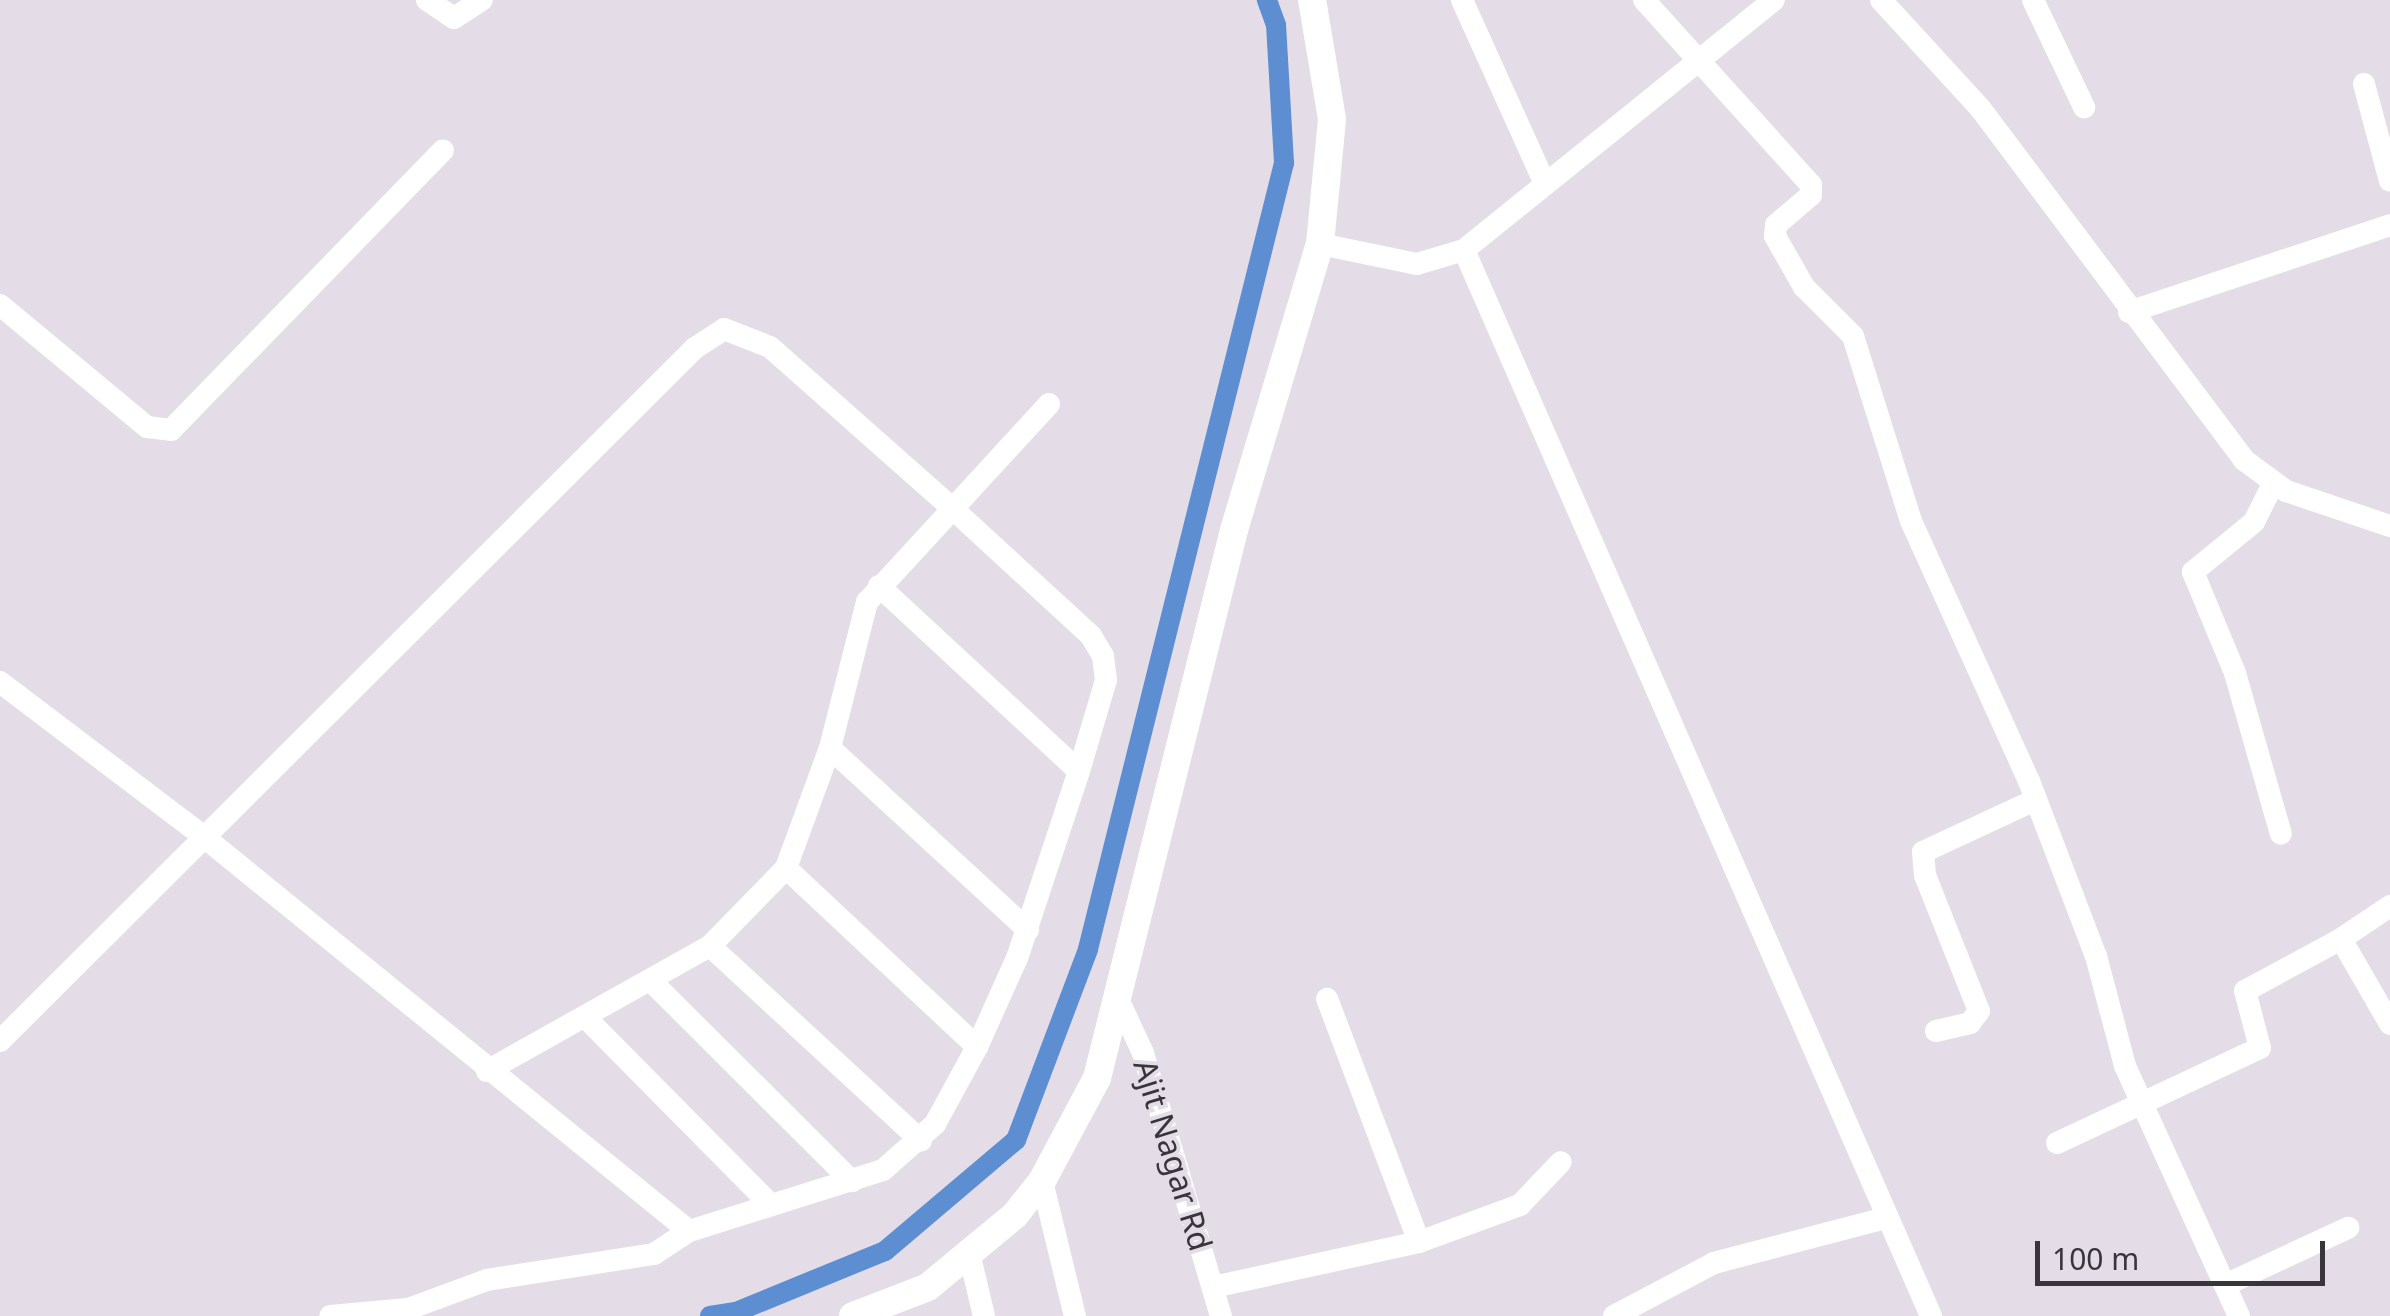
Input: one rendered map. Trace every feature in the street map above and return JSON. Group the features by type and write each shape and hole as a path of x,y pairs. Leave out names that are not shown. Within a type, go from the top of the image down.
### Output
{"street":[{"path":"427,0 454,18 482,0"},
{"path":"860,1315 928,1287 970,1256 1042,1181 1097,1078 1234,530 1320,244 1332,119 1312,0"},
{"path":"1462,0 1546,184"},
{"path":"1644,0 1696,64 1811,185 1811,195 1776,225 1776,236 1804,287 1852,336 1911,520 2035,800 2096,956 2125,1066 2239,1316"},
{"path":"1320,244 1417,264 1464,250 1774,0"},
{"path":"1881,0 1969,93 2205,416 2273,484 2390,526"},
{"path":"2033,0 2084,107"},
{"path":"2364,84 2390,181"},
{"path":"0,304 148,427 171,430 443,150"},
{"path":"2128,312 2390,225"},
{"path":"1464,250 1931,1316"},
{"path":"0,1040 695,348 724,329 770,346 1090,636 1103,656 1106,680 1028,930 977,1047 950,1103 921,1141 884,1170 689,1231 668,1248 632,1259 487,1280 408,1309 330,1316"},
{"path":"486,1071 710,946 786,868 830,748 862,616 880,586 1049,404"},
{"path":"2273,484 2254,522 2193,572 2234,673 2281,834"},
{"path":"880,586 1079,771"},
{"path":"0,682 204,836 486,1071 689,1231"},
{"path":"830,748 1028,930"},
{"path":"1936,1030 1970,1023 1979,1011 1924,875 1922,852 2035,800"},
{"path":"786,868 977,1047"},
{"path":"2057,1143 2260,1048 2245,991 2341,939 2390,906"},
{"path":"2341,939 2390,1024"},
{"path":"710,946 921,1141"},
{"path":"650,980 852,1182"},
{"name":"Ajit Nagar Rd","path":"1117,997 1143,1053 1220,1316"},
{"path":"1327,1000 1419,1242"},
{"path":"586,1018 771,1205"},
{"path":"1213,1287 1419,1242 1520,1205 1562,1162"},
{"path":"1042,1181 1075,1316"},
{"path":"1614,1316 1714,1263 1885,1218"},
{"path":"2225,1286 2348,1228"},
{"path":"970,1256 984,1316"}],"waterway":[{"path":"710,1316 736,1312 885,1251 1016,1140 1088,949 1284,163 1276,25 1267,0"}]}
